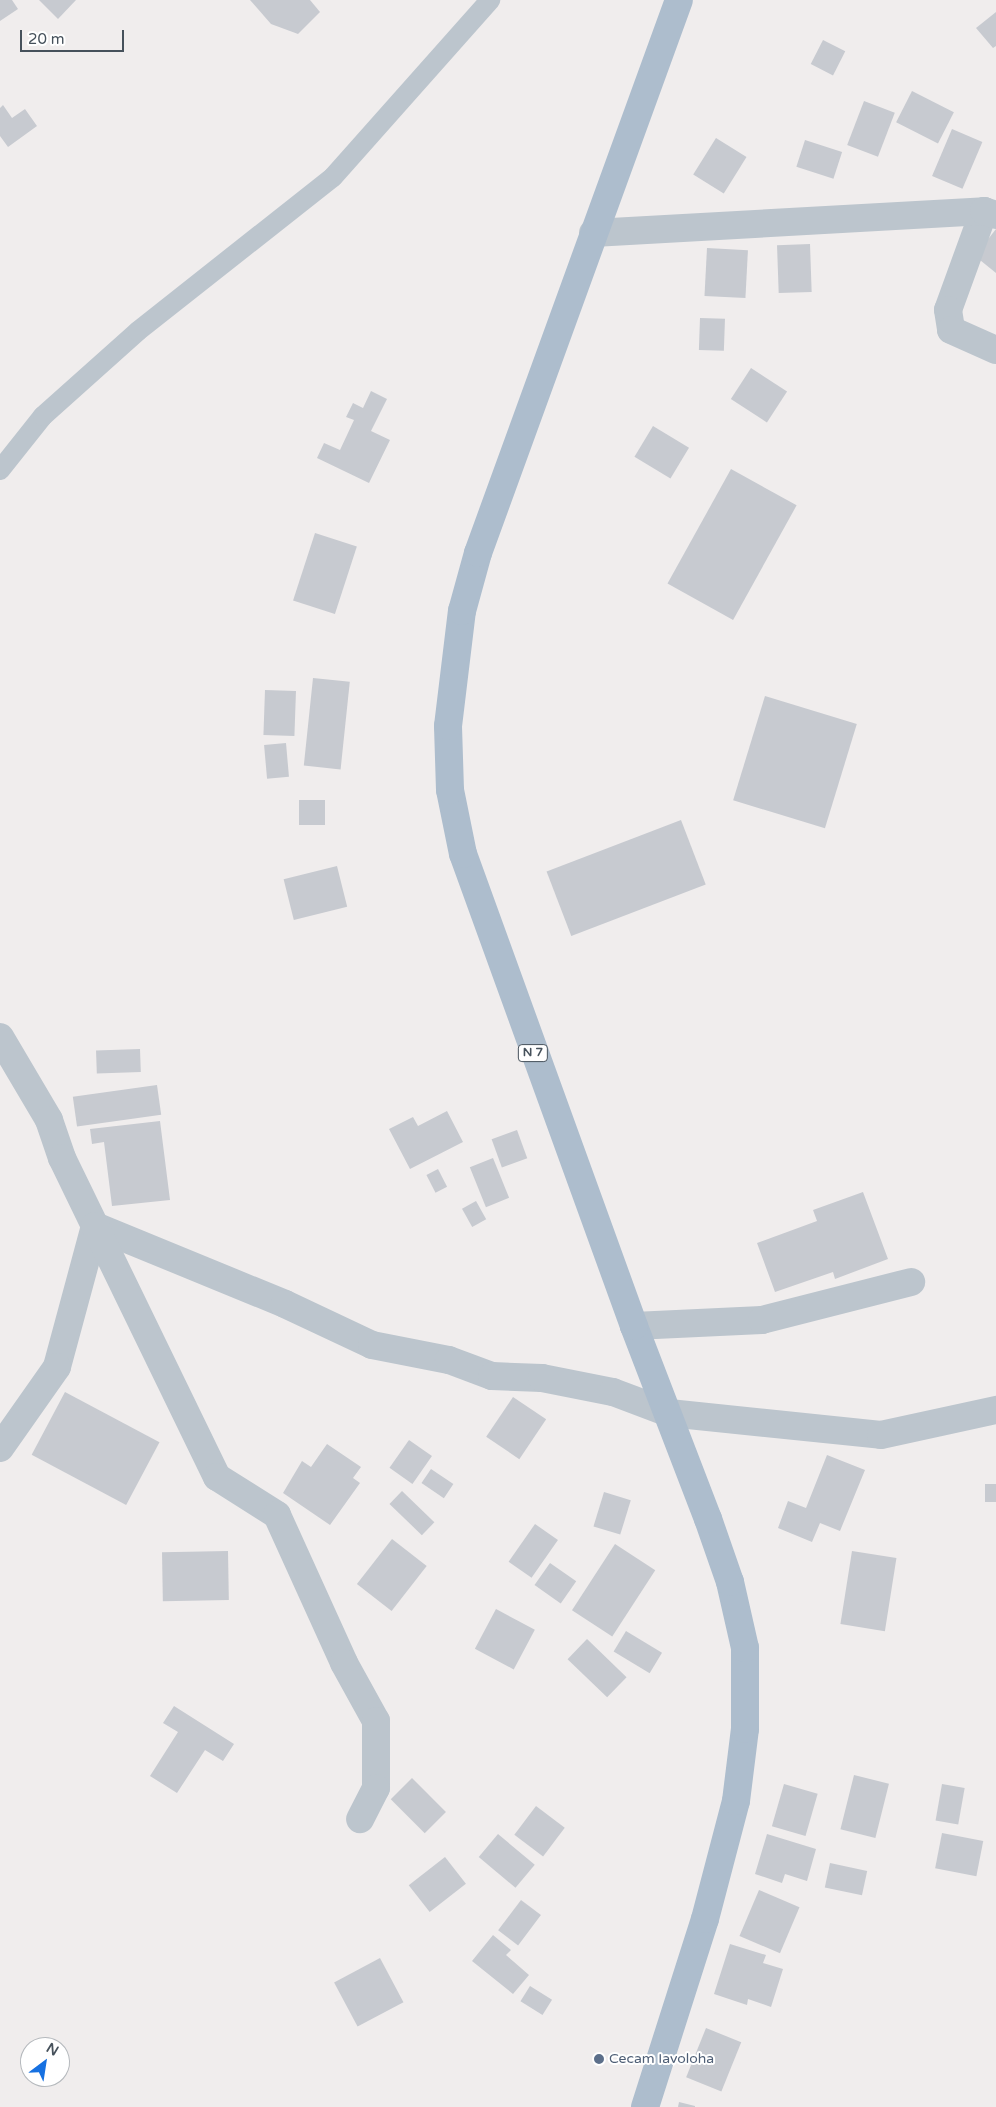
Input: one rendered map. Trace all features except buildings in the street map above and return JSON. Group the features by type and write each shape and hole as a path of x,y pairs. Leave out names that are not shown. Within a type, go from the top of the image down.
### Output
{"main road":[{"name":"N 7","path":"645,2107 708,1910 736,1801 745,1728 745,1648 730,1582 669,1413 634,1326 482,915 463,854 450,781 448,726 462,611 478,553 679,0"}],"street":[{"path":"593,233 990,213 948,310 951,330 996,350"},
{"path":"0,1038 49,1120 62,1158 217,1477 277,1515 344,1664 376,1721 376,1788 360,1819"},
{"path":"95,1226 285,1304 372,1345 449,1360 492,1376 542,1378 613,1392 669,1413 881,1435 996,1410"},
{"path":"0,1448 57,1368 95,1226"},
{"path":"634,1326 762,1320 911,1282"}],"lane":[{"path":"0,470 43,416 138,331 333,177 490,0"}],"place":[{"name":"Cecam Iavoloha","path":"599,2059"}]}
